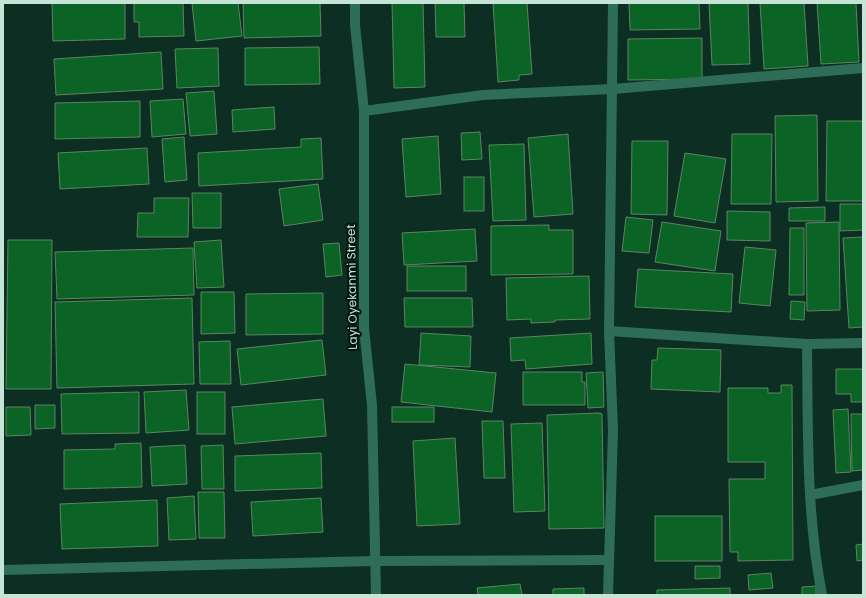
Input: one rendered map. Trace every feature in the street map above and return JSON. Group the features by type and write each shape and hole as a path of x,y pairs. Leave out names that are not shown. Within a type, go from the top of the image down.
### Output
{"street":[{"name":"Layi Oyekanmi Street","path":"355,3 355,25 364,111 364,328 372,405 374,561 376,595"},
{"path":"608,595 613,430 609,331 613,3"},
{"path":"364,111 483,95 613,89 863,68"},
{"path":"609,331 807,344 863,343"},
{"path":"807,344 810,495 815,560 822,595"},
{"path":"810,495 863,485"},
{"path":"3,570 374,561 609,560"}],"building":[{"path":"52,3 125,3 125,39 53,41"},
{"path":"134,3 183,3 184,36 139,37 139,22 134,22"},
{"path":"192,3 238,3 242,36 196,41"},
{"path":"243,3 320,3 321,36 244,38"},
{"path":"392,3 423,3 425,87 394,88"},
{"path":"435,3 464,3 465,37 436,37"},
{"path":"493,3 527,3 532,74 519,75 519,80 498,82"},
{"path":"629,3 699,3 700,29 630,30"},
{"path":"709,3 748,3 750,64 712,65"},
{"path":"760,3 804,3 808,66 764,69"},
{"path":"817,3 856,3 859,62 821,64"},
{"path":"702,38 702,79 628,80 628,39"},
{"path":"319,47 320,84 245,85 245,48"},
{"path":"218,48 219,86 177,88 175,49"},
{"path":"161,52 163,89 56,95 54,59"},
{"path":"214,91 217,134 190,136 186,93"},
{"path":"183,99 186,134 152,137 150,101"},
{"path":"140,101 140,137 55,139 55,103"},
{"path":"274,107 275,129 233,132 232,110"},
{"path":"817,115 818,201 776,202 775,116"},
{"path":"827,121 863,121 863,201 826,201"},
{"path":"480,132 482,159 462,160 461,133"},
{"path":"568,134 573,214 534,217 528,138"},
{"path":"732,134 772,134 771,204 731,204"},
{"path":"438,136 441,194 406,197 402,139"},
{"path":"184,137 187,180 165,182 162,139"},
{"path":"321,138 323,179 199,186 198,153 301,147 301,139"},
{"path":"632,141 668,141 667,215 631,214"},
{"path":"524,144 526,220 493,221 489,145"},
{"path":"147,148 149,184 60,189 58,153"},
{"path":"685,153 726,159 715,223 674,216"},
{"path":"464,177 484,177 484,211 464,211"},
{"path":"318,184 323,220 284,226 279,189"},
{"path":"192,193 221,193 221,228 193,228"},
{"path":"154,198 189,198 188,237 137,237 138,213 154,213"},
{"path":"840,204 863,204 863,230 840,231"},
{"path":"825,207 825,221 789,221 789,208"},
{"path":"727,211 770,212 770,241 727,240"},
{"path":"626,217 653,220 649,253 622,251"},
{"path":"662,222 721,231 715,271 655,262"},
{"path":"839,222 840,310 807,311 806,223"},
{"path":"549,225 549,230 573,230 573,274 491,275 491,226"},
{"path":"790,228 804,228 804,295 789,295"},
{"path":"475,229 477,261 404,265 402,233"},
{"path":"863,237 863,327 849,328 843,238"},
{"path":"8,240 52,240 51,389 6,389"},
{"path":"221,240 224,287 197,288 194,242"},
{"path":"339,243 342,275 326,277 323,244"},
{"path":"745,247 776,250 770,306 739,303"},
{"path":"193,248 194,295 57,299 55,252"},
{"path":"407,266 466,266 466,291 407,291"},
{"path":"638,269 733,274 731,312 635,307"},
{"path":"589,276 590,319 555,320 555,322 531,323 531,319 507,320 506,278"},
{"path":"201,292 234,292 235,333 201,334"},
{"path":"323,293 323,334 246,335 246,294"},
{"path":"192,298 194,384 57,388 55,302"},
{"path":"404,298 472,298 473,327 405,327"},
{"path":"791,301 805,302 804,320 790,319"},
{"path":"421,333 471,336 470,367 419,365"},
{"path":"591,333 592,364 526,369 525,360 511,361 510,338"},
{"path":"322,340 326,375 241,385 237,349"},
{"path":"230,341 231,384 200,384 199,342"},
{"path":"658,348 721,350 720,392 651,389 652,360 657,360"},
{"path":"405,364 496,373 492,412 401,402"},
{"path":"836,369 863,369 863,402 851,402 851,394 836,394"},
{"path":"523,372 582,372 582,382 585,382 585,405 523,405"},
{"path":"603,372 604,407 588,408 586,373"},
{"path":"781,385 792,385 793,560 738,561 738,552 730,552 729,479 765,479 765,462 728,462 728,388 768,388 768,393 781,393"},
{"path":"186,390 189,430 146,433 144,392"},
{"path":"139,392 139,433 62,434 61,394"},
{"path":"197,392 225,392 225,434 197,434"},
{"path":"323,399 326,436 235,444 232,407"},
{"path":"35,405 55,405 55,428 35,429"},
{"path":"6,407 30,407 31,435 6,436"},
{"path":"392,407 434,407 434,422 392,422"},
{"path":"848,409 851,472 836,473 833,410"},
{"path":"602,414 604,528 549,529 547,415"},
{"path":"851,414 863,414 863,470 852,471"},
{"path":"482,421 503,421 505,478 484,478"},
{"path":"542,423 545,511 514,512 511,424"},
{"path":"455,438 460,524 417,526 413,441"},
{"path":"141,443 142,487 64,489 64,450 115,449 115,444"},
{"path":"185,445 187,484 152,486 150,447"},
{"path":"223,445 224,489 202,489 201,446"},
{"path":"321,453 322,488 235,491 235,456"},
{"path":"198,492 224,492 225,538 199,538"},
{"path":"194,496 196,539 169,540 167,498"},
{"path":"321,498 323,532 253,536 251,502"},
{"path":"157,500 158,546 62,549 60,504"},
{"path":"655,516 722,516 722,561 655,561"},
{"path":"863,544 863,560 857,561 856,545"},
{"path":"695,566 720,566 720,578 695,579"},
{"path":"771,573 773,588 749,590 748,575"},
{"path":"520,584 522,595 478,595 477,588"},
{"path":"816,586 816,595 802,595 802,587"},
{"path":"584,588 584,595 553,595 553,589"},
{"path":"730,588 730,595 657,595 657,590"}]}
